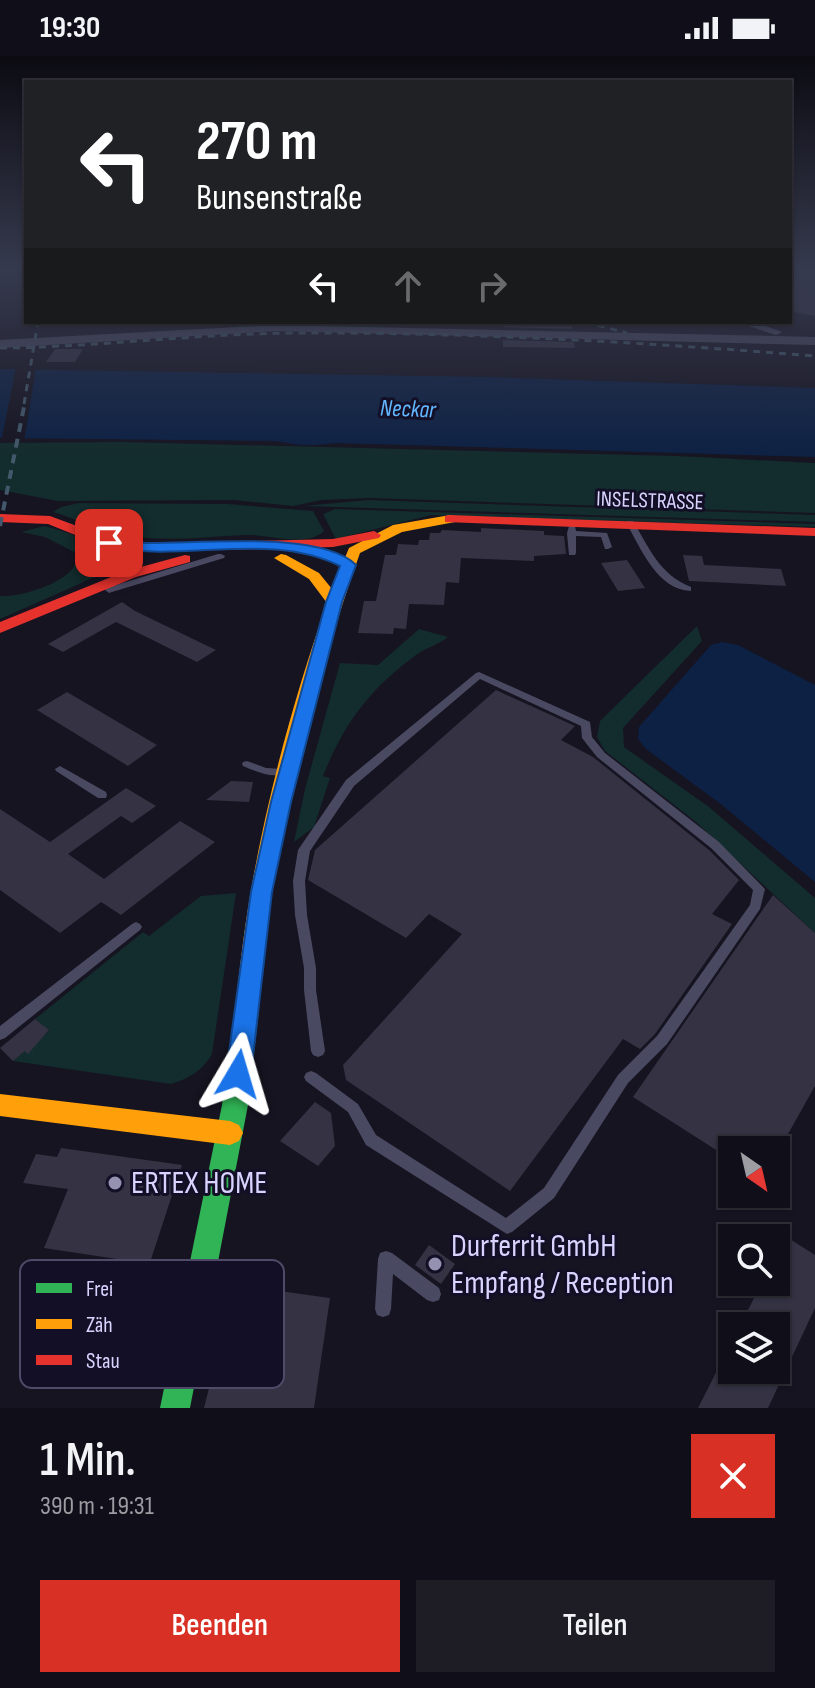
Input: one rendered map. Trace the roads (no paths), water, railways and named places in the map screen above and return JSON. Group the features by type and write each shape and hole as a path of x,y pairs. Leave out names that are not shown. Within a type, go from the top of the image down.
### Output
{"street":[{"path":"0,344 178,334"},
{"path":"541,334 813,341"},
{"path":"715,338 720,334"},
{"path":"739,334 746,339"},
{"path":"746,339 751,334"},
{"path":"787,334 813,341"},
{"path":"0,518 50,520 109,543 143,548 330,555 349,565 334,602 287,772 261,892 230,1133 205,1260"},
{"name":"INSELSTRASSE","path":"349,565 354,551 384,533 443,518 572,528 630,523 815,532"},
{"name":"INSELSTRASSE","path":"349,565 404,534 434,526 483,520"},
{"path":"0,628 74,596 154,567 221,556 277,552 384,533"},
{"path":"74,596 119,565 120,560 109,543"},
{"path":"277,552 314,576 334,602"},
{"path":"0,1105 230,1133"},
{"path":"175,1408 179,1388"}],"lane":[{"path":"630,523 659,573 674,586 688,589"},
{"path":"572,553 572,528 604,535 608,547"},
{"path":"311,1077 353,1108 371,1140 507,1227 549,1193 623,1079 662,1040 748,918 756,906 759,889 715,845 601,755 587,738 586,724 479,675 350,783 304,850 299,881 301,915 318,1051"},
{"path":"247,764 265,771 287,772"},
{"path":"60,769 102,795"},
{"path":"0,1034 136,927"},
{"path":"383,1309 386,1259 433,1294"}],"water":[{"name":"Neckar","path":"0,369 489,377 815,388 815,457 337,443 305,445 276,441 0,438"},
{"path":"722,642 738,645 815,685 815,882 722,805 646,749 638,739 639,727 711,645"}],"railway":[{"path":"34,347 36,334"},
{"path":"34,347 252,334"},
{"path":"423,334 684,346 815,356"},
{"path":"0,348 34,347"},
{"path":"24,404 34,347"},
{"path":"0,526 25,402"}],"place":[{"name":"ERTEX HOME","path":"115,1183"},
{"name":"Durferrit GmbH Empfang / Reception","path":"435,1264"}]}
